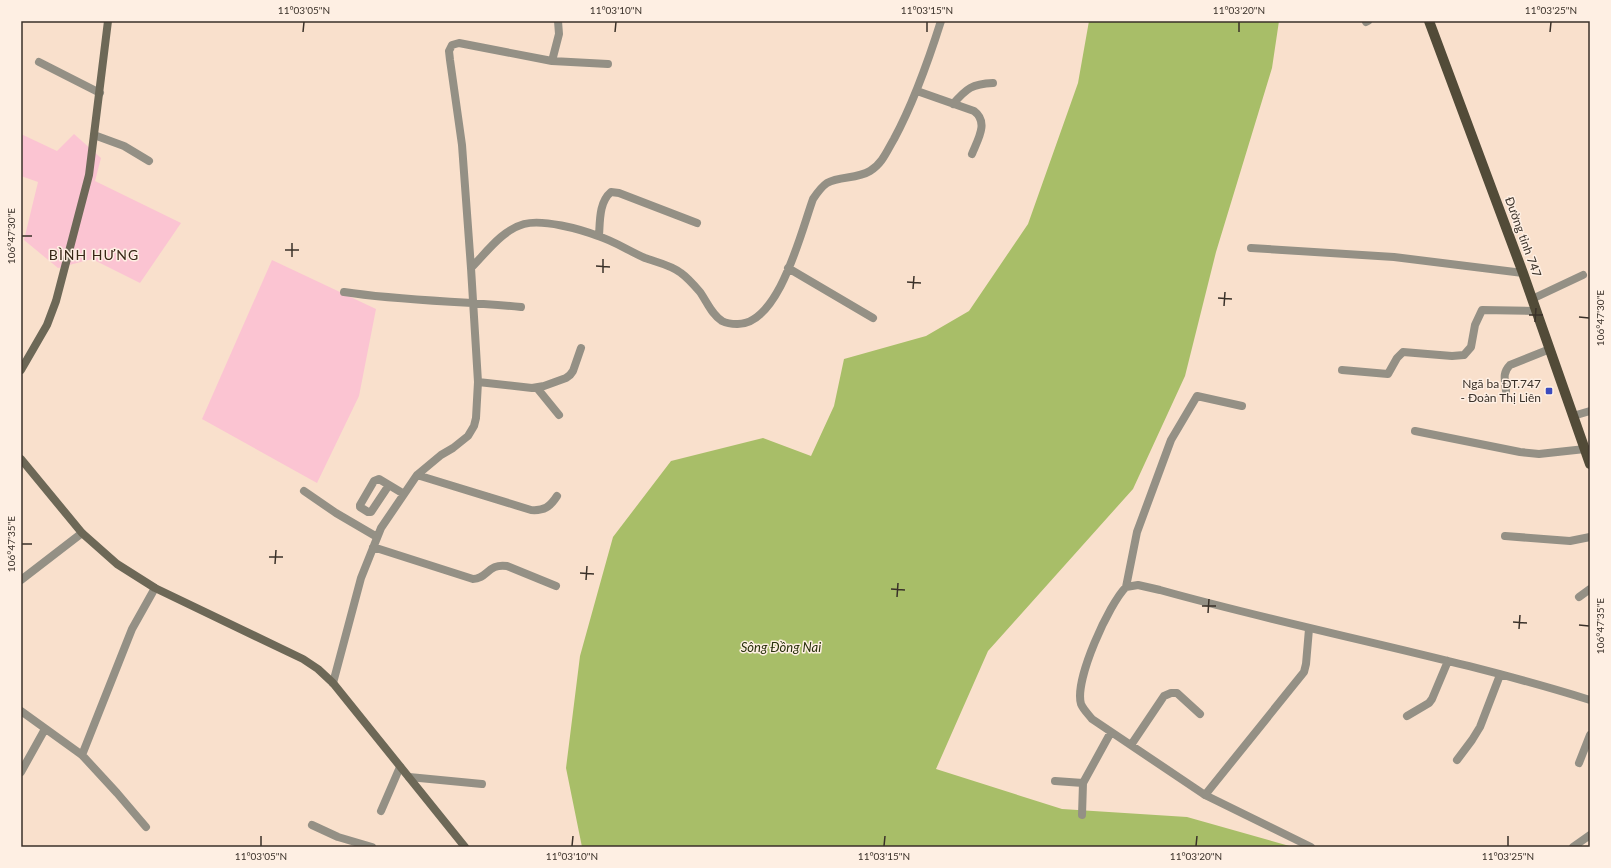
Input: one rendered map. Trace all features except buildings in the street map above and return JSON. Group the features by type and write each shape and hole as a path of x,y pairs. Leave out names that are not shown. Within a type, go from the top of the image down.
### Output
{"main road":[{"name":"Đường tỉnh 747","path":"1429,21 1550,348 1590,464"}],"street":[{"path":"21,370 47,325 58,296 89,175 108,21"},
{"path":"552,61 558,34 558,21"},
{"path":"471,268 492,246 511,230 523,224 552,224 599,236 680,272 700,292 715,315 723,321 734,324 745,324 753,321 768,307 777,292 788,268 812,199 819,190 827,183 871,171 880,163 906,116 941,21"},
{"path":"334,683 360,578 381,528 417,475 441,455 468,436 476,418 478,382 462,145 449,51 452,45 459,43 552,61 608,64"},
{"path":"39,62 100,93"},
{"path":"953,104 970,88 979,84 993,83"},
{"path":"916,91 974,111 980,116 982,124 979,138 972,154"},
{"path":"94,135 118,144 149,161"},
{"path":"599,236 603,204 605,197 611,192 619,193 697,223"},
{"path":"1251,248 1394,257 1523,274"},
{"path":"788,268 872,318"},
{"path":"1532,299 1582,276"},
{"path":"344,292 374,296 521,306"},
{"path":"1342,370 1388,374 1397,358 1403,352 1452,356 1464,355 1471,347 1475,326 1482,310 1536,311"},
{"path":"478,382 537,388 570,375 573,371 581,348"},
{"path":"1506,391 1504,374 1505,370 1510,365 1550,348"},
{"path":"537,388 558,415"},
{"path":"1242,406 1197,396 1171,440 1136,532 1126,587 1119,594 1103,624 1086,667 1080,694 1081,705 1092,719 1205,795 1311,847"},
{"path":"1573,416 1590,411"},
{"path":"1415,431 1520,452 1539,454 1585,449"},
{"path":"21,459 82,533 117,564 155,588 303,659 334,683 465,847"},
{"path":"417,475 531,510 546,509 552,504 557,496"},
{"path":"389,485 404,494"},
{"path":"304,491 336,513 377,537"},
{"path":"21,580 82,533"},
{"path":"1505,536 1570,541 1590,537"},
{"path":"373,547 473,579 480,578 491,568 500,565 507,566 556,586"},
{"path":"1126,587 1138,585 1160,590 1309,629 1362,640 1543,685 1590,700"},
{"path":"82,755 132,629 155,588"},
{"path":"1579,597 1590,589"},
{"path":"1205,795 1304,672 1309,629"},
{"path":"1408,716 1429,703 1432,699 1448,661"},
{"path":"1457,760 1480,727 1500,675"},
{"path":"1131,745 1164,696 1171,693 1177,693 1200,714"},
{"path":"21,711 82,755 146,827"},
{"path":"21,772 45,729"},
{"path":"1082,815 1083,783 1111,732"},
{"path":"1578,763 1590,735"},
{"path":"381,811 400,767"},
{"path":"409,777 482,784"},
{"path":"1055,781 1083,783"},
{"path":"312,825 338,837 372,847"},
{"path":"1573,847 1590,835"}],"shaded area":[{"path":"21,134 57,151 74,134 101,158 95,181 181,223 140,283 92,259 58,268 24,240 38,182 21,176"},
{"path":"272,260 376,309 359,396 317,483 202,419"}],"water":[{"name":"Sông Đồng Nai","path":"1089,21 1279,21 1272,68 1216,252 1185,376 1133,489 988,651 936,769 1062,809 1187,817 1293,847 582,847 566,768 580,656 613,537 671,461 763,438 811,456 834,406 844,359 926,336 969,311 1028,224 1078,83"}],"place":[{"name":"Ngã ba ĐT.747 - Đoàn Thị Liên","path":"1549,391"}],"district":[{"name":"BÌNH HƯNG","path":"94,255"}]}
